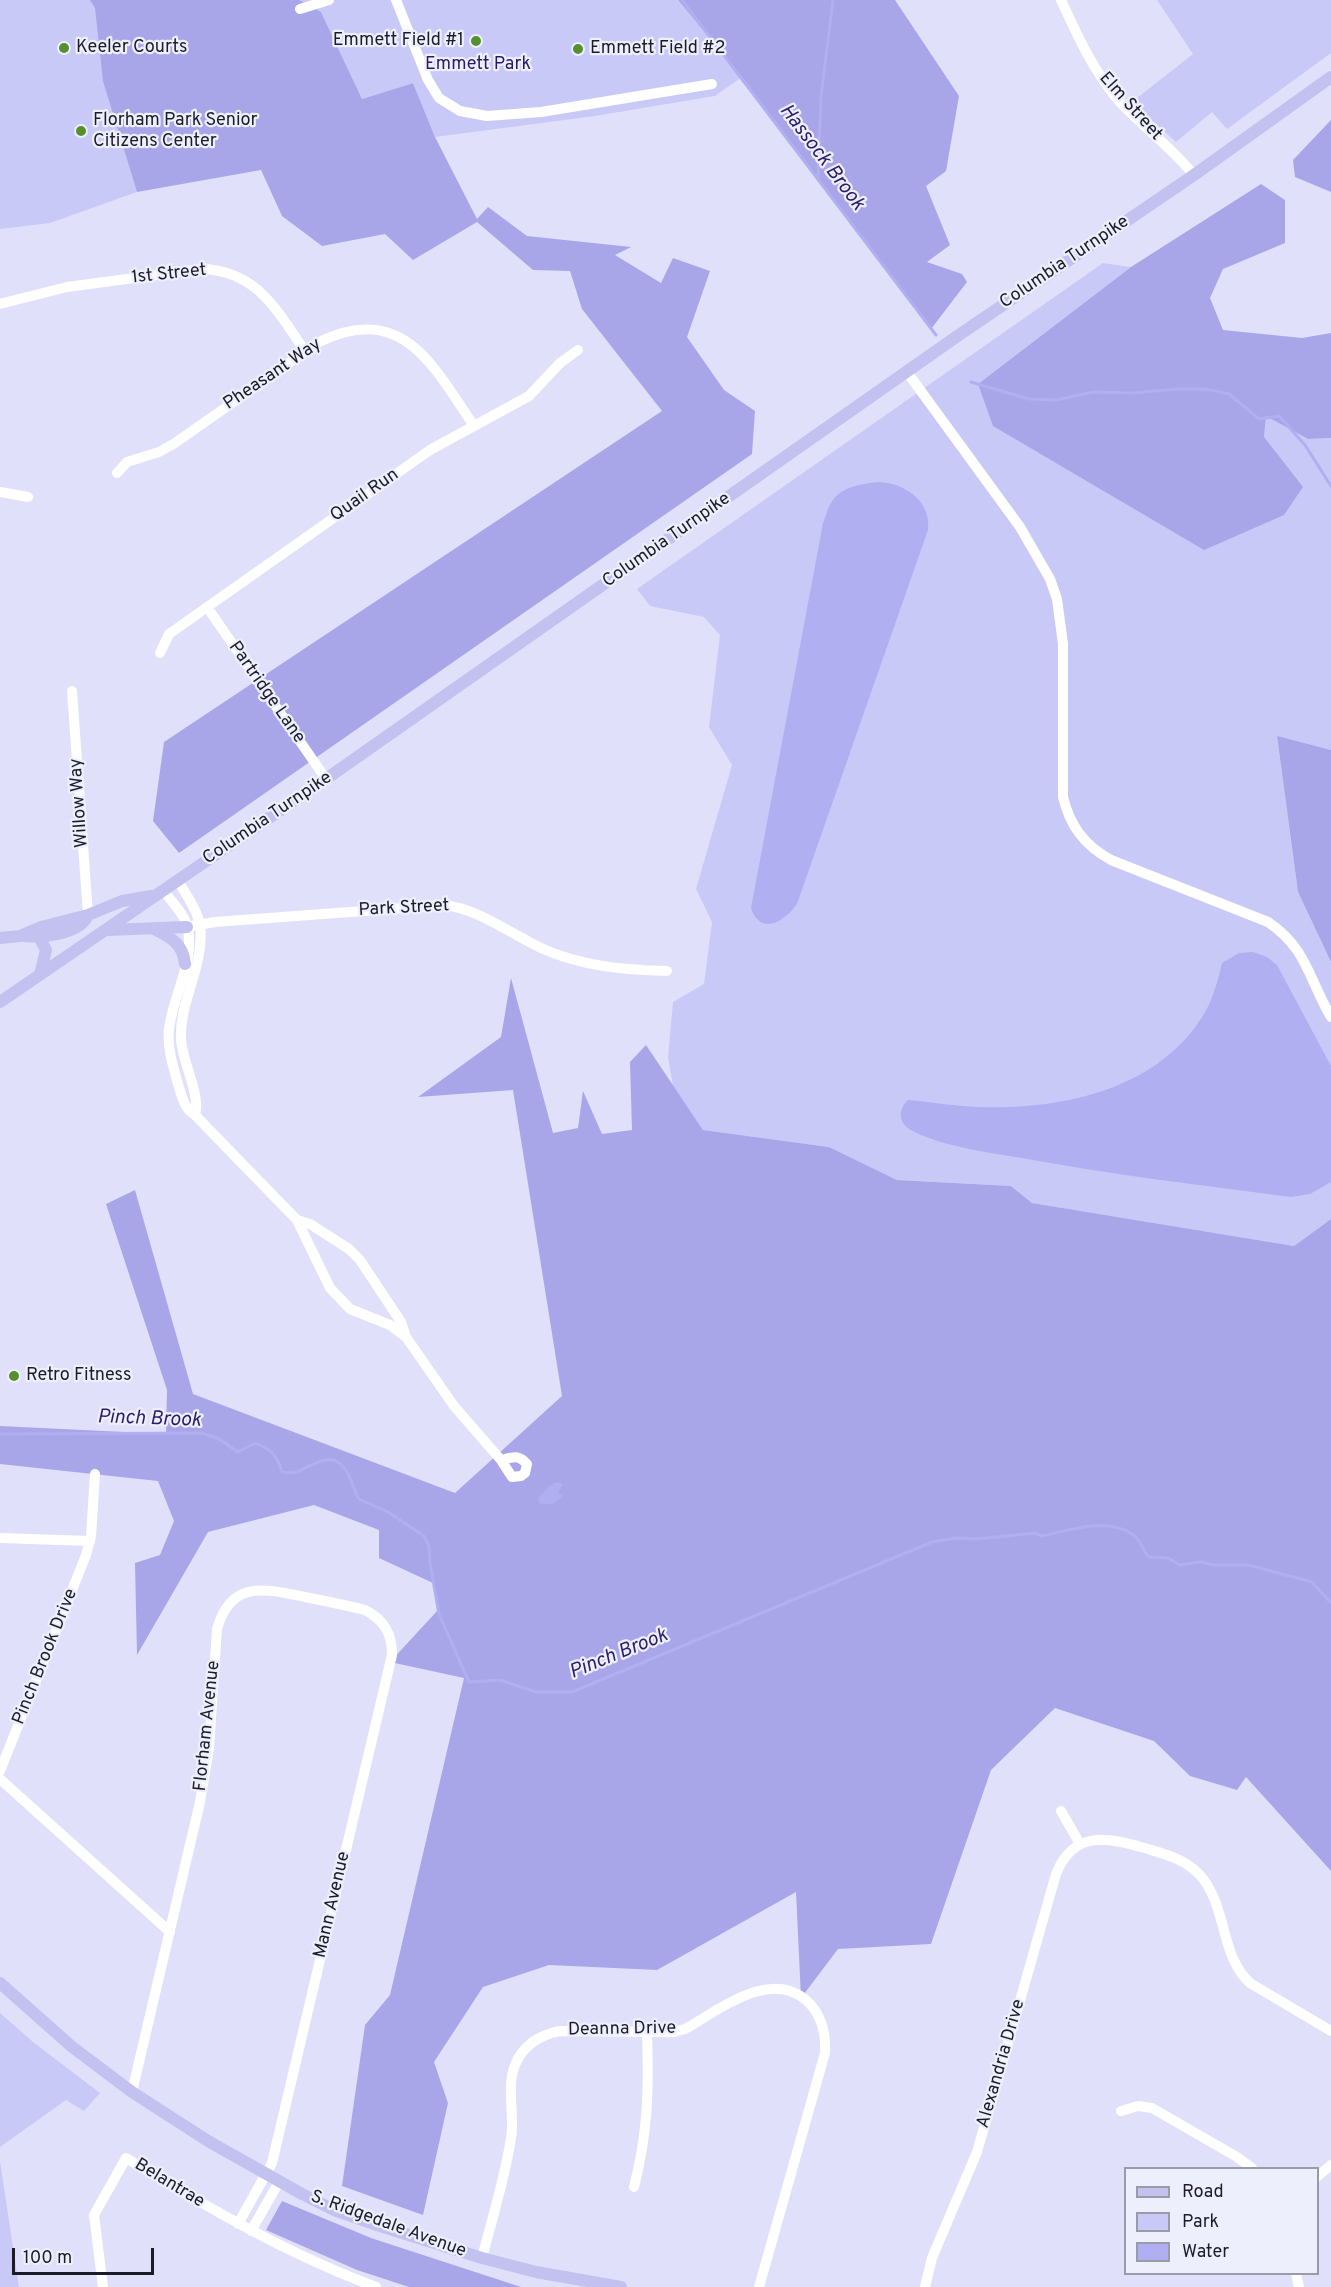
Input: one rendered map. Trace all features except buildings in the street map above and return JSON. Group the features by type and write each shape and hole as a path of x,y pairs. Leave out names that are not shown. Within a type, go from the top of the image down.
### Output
{"main road":[{"name":"Columbia Turnpike","path":"0,1002 1194,175 1331,77"},
{"path":"1311,91 1331,86"},
{"path":"20,936 41,927 88,915 122,901 160,893"},
{"path":"0,939 20,936 39,937 76,928 85,922 88,915"},
{"path":"106,930 194,925"},
{"path":"151,927 180,946 184,953 185,964"},
{"path":"39,937 46,950 40,975"},
{"name":"S. Ridgedale Avenue","path":"0,1983 84,2056 132,2092 265,2174 334,2210 482,2258 537,2272 621,2287"}],"street":[{"path":"300,9 329,0"},
{"path":"396,0 428,80 439,98 460,111 487,116 541,112 712,84"},
{"name":"Elm Street","path":"1060,0 1104,82 1119,101 1194,175"},
{"name":"1st Street","path":"0,304 67,287 202,269 218,271 236,276 260,290 305,351"},
{"name":"Pheasant Way","path":"117,472 128,462 159,452 174,443 328,337 358,331 380,331 398,336 420,351 431,362 474,426"},
{"name":"Quail Run","path":"160,653 168,634 430,450 529,396 560,363 578,350"},
{"path":"907,372 1020,527 1050,579 1057,599 1063,644 1063,797 1069,818 1079,834 1100,854 1111,860 1268,922 1279,929 1297,948 1331,1017"},
{"path":"0,492 28,497"},
{"name":"Partridge Lane","path":"207,607 326,778"},
{"name":"Willow Way","path":"72,691 88,915"},
{"path":"178,880 194,925 199,955 182,1024 181,1039 198,1106 195,1116"},
{"path":"160,893 194,925"},
{"name":"Park Street","path":"194,925 450,906 467,910 540,947 564,956 611,967 667,971"},
{"path":"194,925 168,1040 169,1052 188,1111 297,1221 330,1288 339,1299 350,1309 390,1325 406,1336"},
{"path":"297,1221 310,1224 349,1249 360,1260 401,1322 406,1336 454,1406 501,1460"},
{"name":"Pinch Brook Drive","path":"0,1771 90,1541 94,1474"},
{"path":"0,1538 90,1541"},
{"name":"Florham Avenue","path":"132,2092 207,1765 217,1629 225,1609 241,1595 251,1590 267,1589 365,1610 381,1620 389,1634"},
{"name":"Mann Avenue","path":"265,2174 272,2163 392,1655 389,1634"},
{"path":"0,1779 170,1932"},
{"path":"1061,1811 1080,1844 1101,1838 1112,1839 1181,1860 1198,1874 1211,1891 1232,1959 1242,1976 1331,2031"},
{"name":"Alexandria Drive","path":"925,2287 932,2258 977,2152 1056,1874 1064,1858 1080,1844"},
{"name":"Deanna Drive","path":"482,2258 512,2137 512,2074 520,2054 539,2037 560,2031 666,2033 684,2029 754,1991 770,1988 789,1991 809,2003 821,2021 825,2032 825,2053 759,2287"},
{"path":"633,2187 644,2148 647,2121 649,2084 647,2032"},
{"path":"1121,2111 1138,2106 1152,2108 1238,2157 1250,2167"},
{"name":"Belantrae","path":"104,2287 94,2215 126,2158 251,2231 315,2263 376,2287"},
{"path":"1319,2174 1331,2165"},
{"path":"238,2224 265,2174"},
{"path":"251,2231 279,2182"}],"green space":[{"name":"Emmett Park","path":"0,0 678,0 742,77 715,96 595,116 435,137 413,83 362,99 321,12 104,81 137,192 50,223 0,229"},
{"path":"1157,0 1331,0 1331,53 1227,129 1212,112 1176,142 1132,102 1193,54"},
{"path":"1103,263 1131,267 978,384 1264,437 1266,415 1308,439 1331,438 1331,750 1277,737 1298,892 1331,962 1331,1219 1294,1246 1032,1203 1011,1186 897,1180 829,1147 703,1130 673,1086 668,1057 673,1002 704,984 712,922 696,889 732,765 709,727 720,635 704,617 650,606 637,589"},
{"path":"0,2013 33,2042 100,2093 84,2111 66,2100 0,2147"},
{"path":"0,2161 19,2287 0,2287"}],"shaded area":[{"path":"90,0 299,0 321,12 362,99 413,83 435,137 477,219 488,207 527,236 631,247 615,255 661,283 673,258 710,271 687,337 724,390 755,411 752,454 179,853 153,821 164,742 662,411 582,309 570,271 533,270 477,222 413,260 385,234 322,246 282,216 261,170 137,192 103,81 95,8"},
{"path":"678,0 895,0 959,96 946,171 926,186 950,245 927,262 962,274 967,282 931,329 742,77"},
{"path":"1331,120 1331,192 1295,177 1293,160"},
{"path":"1261,184 1285,200 1285,243 1223,269 1210,298 1223,330 1302,338 1331,333 1331,438 1308,439 1266,416 1264,437 1303,487 1284,515 1204,550 993,426 978,384 1131,267"},
{"path":"1277,736 1331,750 1331,962 1298,892"},
{"path":"511,978 553,1133 578,1128 583,1091 602,1134 632,1130 630,1062 646,1045 703,1130 829,1147 897,1180 1011,1186 1032,1203 1294,1246 1331,1219 1331,1871 1246,1777 1237,1790 1190,1776 1154,1741 1055,1708 991,1770 931,1944 838,1949 801,1998 796,1892 657,1970 549,1965 483,1987 434,2062 448,2103 423,2215 342,2186 365,2025 390,1995 464,1678 390,1662 438,1610 433,1583 379,1558 379,1530 314,1505 208,1532 137,1655 135,1563 160,1555 174,1521 158,1481 0,1464 0,1426 166,1434 167,1390 106,1204 135,1190 193,1394 455,1493 562,1396 513,1090 418,1097 501,1037"},
{"path":"282,2201 371,2238 521,2287 409,2287 357,2270 266,2230"}],"water":[{"path":"879,482 907,490 921,502 926,510 928,530 797,904 780,920 767,924 755,917 751,908 823,523 831,502 842,492 860,485"},
{"path":"1253,952 1267,957 1277,965 1331,1066 1331,1182 1310,1194 1291,1197 1119,1174 991,1153 933,1140 911,1130 902,1120 902,1108 908,1100 977,1107 1041,1105 1104,1090 1133,1078 1160,1061 1184,1040 1207,1008 1222,963 1239,953"},
{"path":"556,1482 563,1484 558,1493 563,1496 553,1504 540,1504 538,1498"}],"waterway":[{"name":"Hassock Brook","path":"682,0 936,335"},
{"path":"818,180 821,97 833,0"},
{"name":"Hassock Brook","path":"971,382 1029,399 1056,400 1093,392 1134,393 1176,389 1205,389 1229,394 1259,419 1279,416 1305,445 1331,486"},
{"name":"Pinch Brook","path":"0,1434 202,1433 219,1439 238,1452 255,1443 261,1445 273,1453 282,1472 294,1473 323,1460 335,1461 347,1472 359,1499 388,1512 424,1536 429,1546 439,1614 469,1682 500,1680 536,1692 572,1692 932,1542 956,1538 977,1539 1035,1533 1042,1536 1088,1526 1111,1526 1135,1536 1149,1557 1168,1558 1180,1565 1201,1562 1214,1565 1248,1565 1312,1582 1331,1603"}],"place":[{"name":"Emmett Field #1","path":"476,41"},
{"name":"Keeler Courts","path":"64,48"},
{"name":"Emmett Field #2","path":"578,49"},
{"name":"Florham Park Senior Citizens Center","path":"81,131"},
{"name":"Retro Fitness","path":"14,1376"}]}
